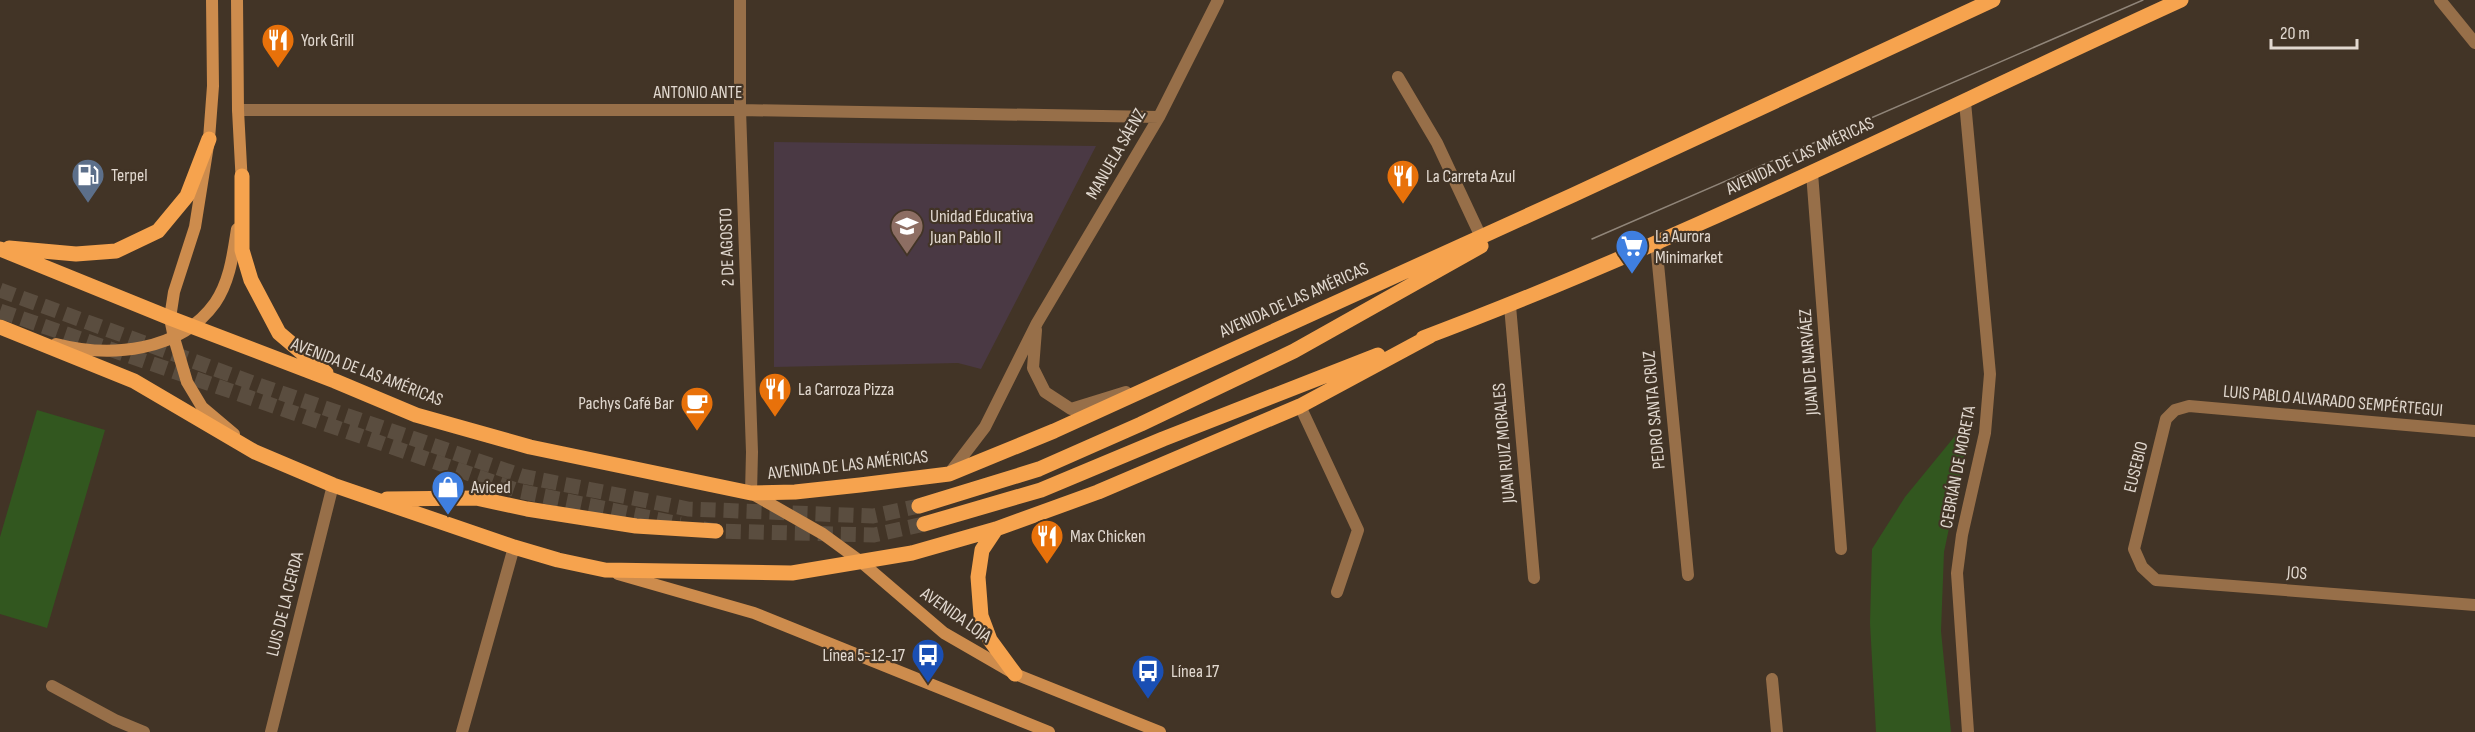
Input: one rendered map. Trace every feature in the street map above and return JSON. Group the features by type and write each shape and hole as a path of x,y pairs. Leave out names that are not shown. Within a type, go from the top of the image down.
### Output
{"main road":[{"name":"AVENIDA DE LAS AMÉRICAS","path":"0,248 416,415 530,447 752,493 795,492 949,474 1054,432 1154,384 1573,195 1993,0"},
{"name":"AVENIDA DE LAS AMÉRICAS","path":"924,524 1041,490 1163,439 1510,306 1812,172 2181,0"},
{"path":"0,248 76,254 116,251 158,231 187,196 209,138"},
{"path":"242,176 242,250 251,280 279,333 335,381"},
{"name":"AVENIDA DE LAS AMÉRICAS","path":"919,506 1039,469 1284,356 1573,195"},
{"name":"AVENIDA DE LAS AMÉRICAS","path":"0,327 134,381 255,452 333,485 514,547 558,560 605,570 792,573 912,553 996,529 1098,492 1300,406 1430,336"},
{"path":"375,499 476,498 527,509 636,526 716,531"},
{"path":"996,529 982,550 978,578 981,616 990,640 1015,674"}],"street":[{"path":"212,0 213,86 209,138 195,227 174,292 171,318 174,338 187,382 202,407 255,452"},
{"path":"16,334 70,348 118,352 174,338 194,326 215,302 231,269 242,176 237,110 237,0"},
{"name":"2 DE AGOSTO","path":"740,0 740,110 752,493"},
{"name":"MANUELA SÁENZ","path":"949,474 985,427 1037,323 1159,117 1218,0"},
{"path":"2440,0 2475,43"},
{"path":"1398,77 1437,143 1481,237"},
{"name":"CEBRIÁN DE MORETA","path":"1965,102 1990,374 1985,433 1962,535 1957,573 1968,732"},
{"name":"ANTONIO ANTE","path":"237,110 740,110 1159,117"},
{"name":"JUAN DE NARVÁEZ","path":"1812,172 1841,549"},
{"name":"PEDRO SANTA CRUZ","path":"1656,243 1688,575"},
{"name":"JUAN RUIZ MORALES","path":"1510,306 1534,578"},
{"name":"MANUELA SÁENZ","path":"1037,323 1033,368 1045,392 1071,409 1154,384"},
{"path":"1300,406 1358,530 1337,592"},
{"name":"LUIS PABLO ALVARADO SEMPÉRTEGUI","path":"2189,406 2475,431"},
{"name":"EUSEBIO","path":"2134,549 2166,419 2175,410 2189,406"},
{"name":"LUIS DE LA CERDA","path":"271,732 333,485"},
{"name":"AVENIDA LOJA","path":"752,493 823,534 860,561 944,633 1015,674 1160,732"},
{"path":"462,732 514,547"},
{"name":"JOS","path":"2134,549 2142,567 2156,580 2475,604"},
{"path":"605,570 754,613 1049,732"},
{"path":"1772,679 1777,732"},
{"path":"52,686 114,726 144,732"}],"shaded area":[{"name":"Unidad Educativa Juan Pablo II","path":"774,142 1096,146 981,369 958,363 774,367"}],"green space":[{"path":"37,410 105,430 47,628 0,614 0,537"},
{"path":"1973,414 1944,552 1941,631 1951,732 1876,732 1870,623 1872,549 1905,497"}],"tunnel":[{"path":"0,290 264,387 522,476 688,509 873,516 919,506"},
{"path":"0,311 519,491 680,524"},
{"path":"703,529 874,535 924,524"}],"tram line":[{"path":"1592,239 2143,0"}],"place":[{"name":"York Grill","path":"278,69"},
{"name":"Terpel","path":"88,204"},
{"name":"La Carreta Azul","path":"1403,205"},
{"name":"Unidad Educativa Juan Pablo II","path":"907,255"},
{"name":"La Aurora Minimarket","path":"1632,275"},
{"name":"La Carroza Pizza","path":"775,418"},
{"name":"Pachys Café Bar","path":"697,432"},
{"name":"Aviced","path":"448,516"},
{"name":"Max Chicken","path":"1047,565"},
{"name":"Línea 5-12-17","path":"928,684"},
{"name":"Línea 17","path":"1148,700"}]}
